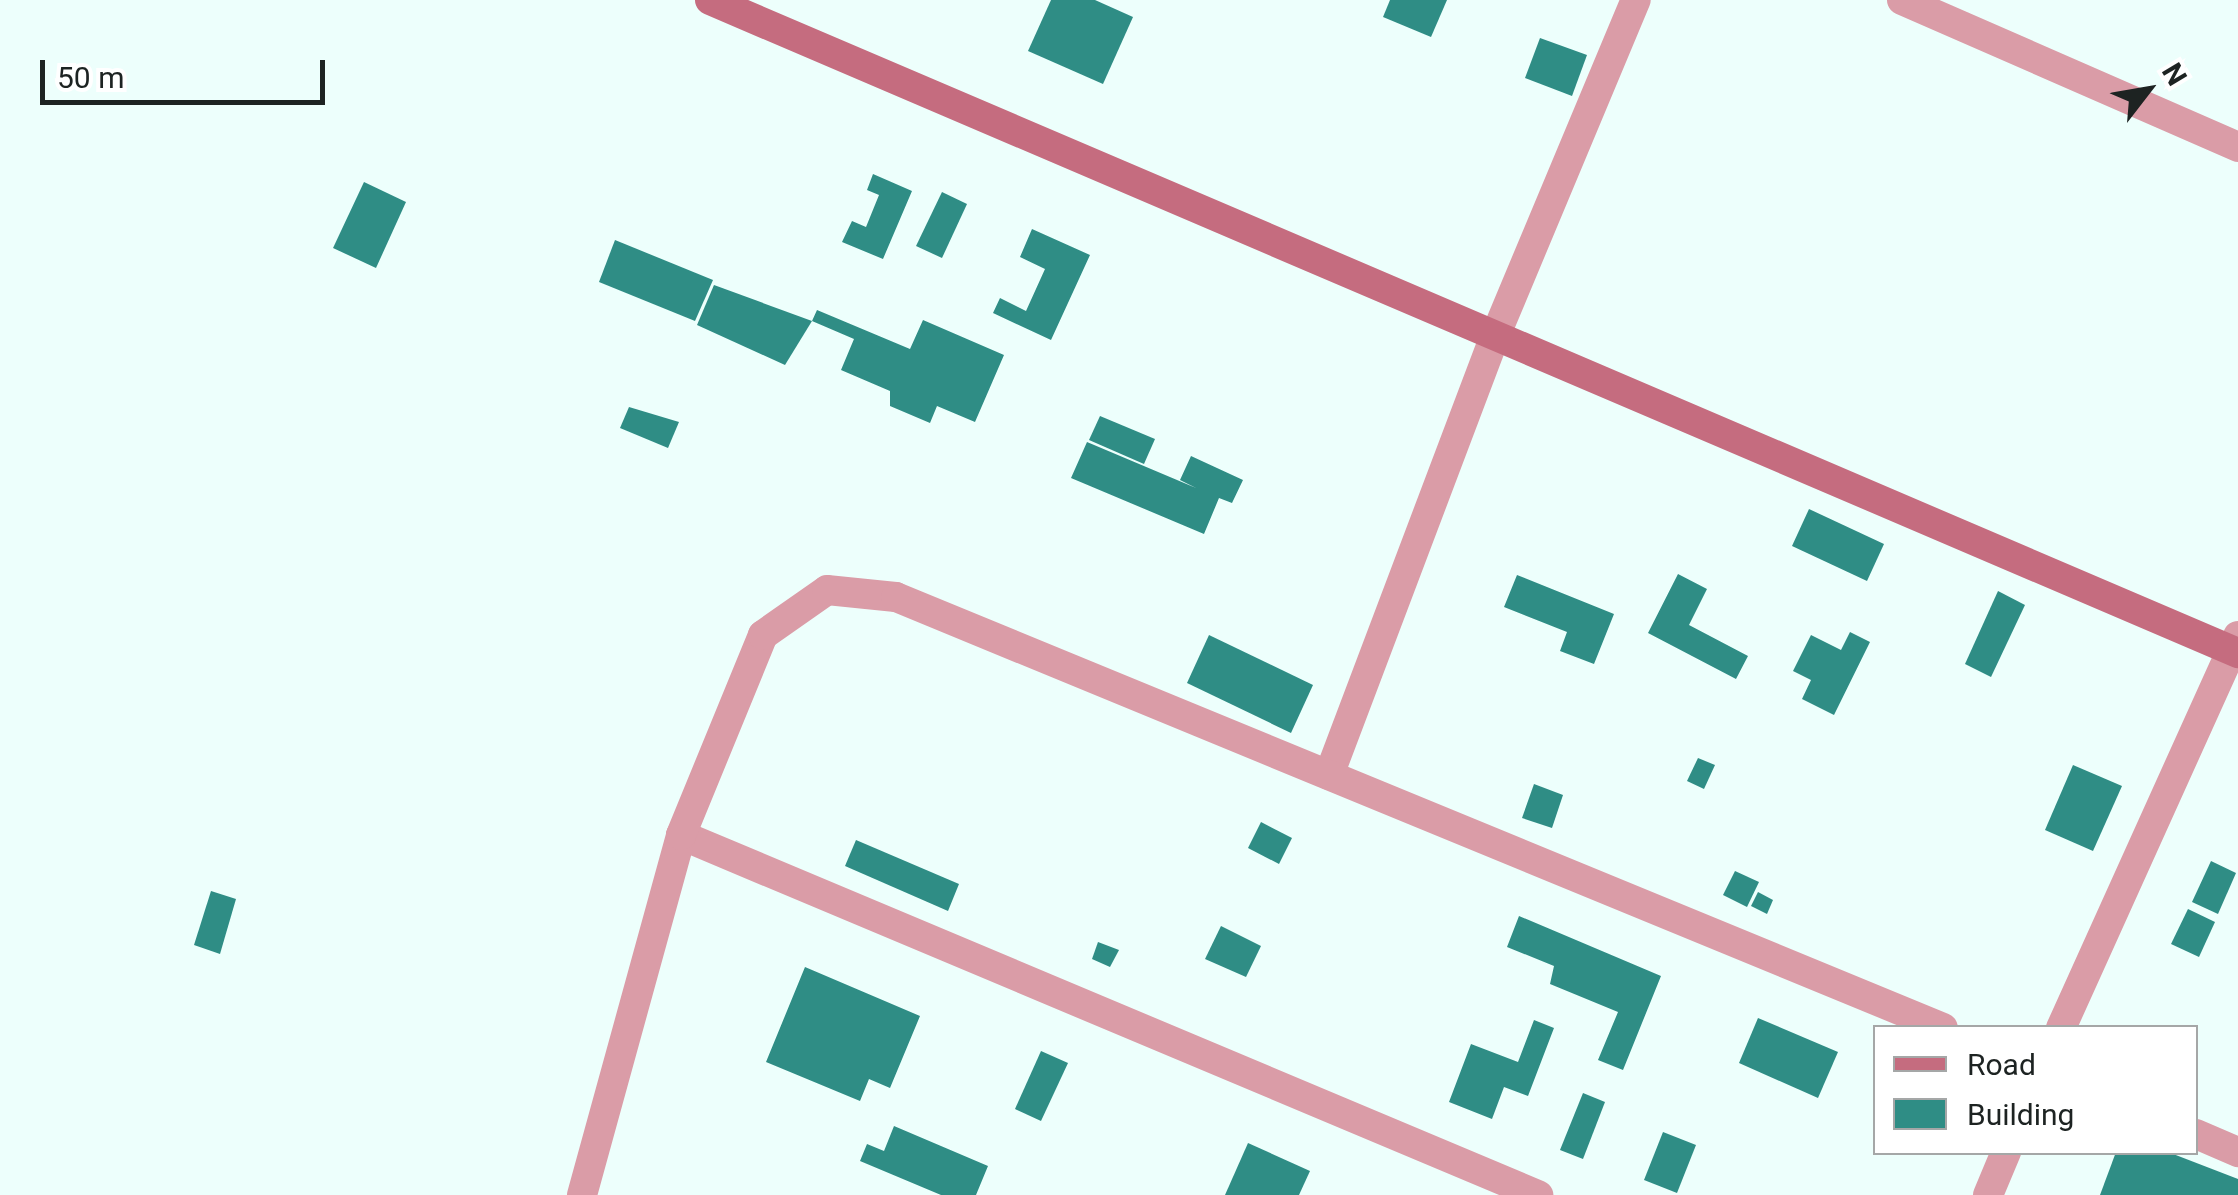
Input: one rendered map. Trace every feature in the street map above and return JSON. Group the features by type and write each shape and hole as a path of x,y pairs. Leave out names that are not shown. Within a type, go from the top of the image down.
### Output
{"street":[{"path":"710,0 2236,647 2063,1025"},
{"path":"1329,775 1496,334 1636,0"},
{"path":"1902,0 2238,147"},
{"path":"582,1195 681,835 763,634 827,590 896,596 1936,1025"},
{"path":"681,835 1538,1195"},
{"path":"2198,1135 2238,1152"},
{"path":"1988,1195 2005,1155"}],"building":[{"path":"1051,0 1095,0 1133,17 1103,84 1028,51"},
{"path":"1390,0 1447,0 1431,37 1383,17"},
{"path":"1540,38 1587,55 1572,96 1525,78"},
{"path":"873,174 912,191 883,259 842,242 852,221 866,227 879,195 867,190"},
{"path":"364,182 406,202 376,268 333,248"},
{"path":"942,192 967,204 942,258 916,246"},
{"path":"1032,229 1090,255 1051,340 993,313 1000,298 1026,311 1045,269 1020,257"},
{"path":"615,240 713,280 695,321 599,282"},
{"path":"714,285 812,321 785,365 697,325"},
{"path":"817,310 910,349 923,320 1004,355 975,422 937,406 930,423 890,406 890,391 841,370 854,339 812,321"},
{"path":"629,407 679,422 668,448 620,428"},
{"path":"1100,416 1155,439 1144,464 1089,440"},
{"path":"1087,442 1196,488 1180,480 1191,456 1243,480 1232,503 1219,498 1204,534 1071,478"},
{"path":"1809,509 1884,544 1867,581 1792,546"},
{"path":"1678,574 1707,589 1689,625 1748,656 1736,679 1648,633"},
{"path":"1517,575 1614,614 1594,664 1560,651 1567,632 1504,607"},
{"path":"1998,591 2025,605 1991,677 1965,664"},
{"path":"1850,632 1870,642 1834,715 1802,699 1811,680 1793,671 1811,635 1841,650"},
{"path":"1209,635 1313,685 1291,733 1187,683"},
{"path":"1698,758 1715,765 1704,789 1687,781"},
{"path":"2073,765 2122,786 2093,851 2045,830"},
{"path":"1534,784 1563,795 1552,828 1522,818"},
{"path":"1261,822 1292,838 1279,864 1248,848"},
{"path":"856,840 959,884 948,911 845,866"},
{"path":"2211,861 2236,873 2218,914 2192,902"},
{"path":"1735,871 1759,882 1747,907 1723,895"},
{"path":"211,891 236,899 220,954 194,945"},
{"path":"1758,892 1773,900 1767,914 1751,906"},
{"path":"2188,909 2215,922 2199,957 2171,944"},
{"path":"1519,916 1661,976 1623,1070 1598,1060 1618,1012 1550,984 1554,966 1507,947"},
{"path":"1221,926 1261,946 1246,977 1205,959"},
{"path":"1098,942 1119,950 1110,967 1092,959"},
{"path":"805,967 920,1016 890,1088 869,1079 860,1101 766,1062"},
{"path":"1758,1018 1838,1052 1818,1098 1739,1063"},
{"path":"1534,1020 1554,1028 1528,1096 1504,1087 1492,1119 1449,1102 1471,1044 1518,1062"},
{"path":"1041,1051 1068,1063 1041,1121 1015,1109"},
{"path":"1583,1093 1605,1102 1583,1159 1560,1150"},
{"path":"894,1126 988,1166 976,1195 941,1195 860,1161 867,1144 884,1151"},
{"path":"1663,1132 1696,1145 1677,1193 1644,1180"},
{"path":"1248,1143 1310,1171 1299,1195 1225,1195"},
{"path":"2115,1155 2176,1155 2238,1179 2238,1195 2100,1195"}]}
